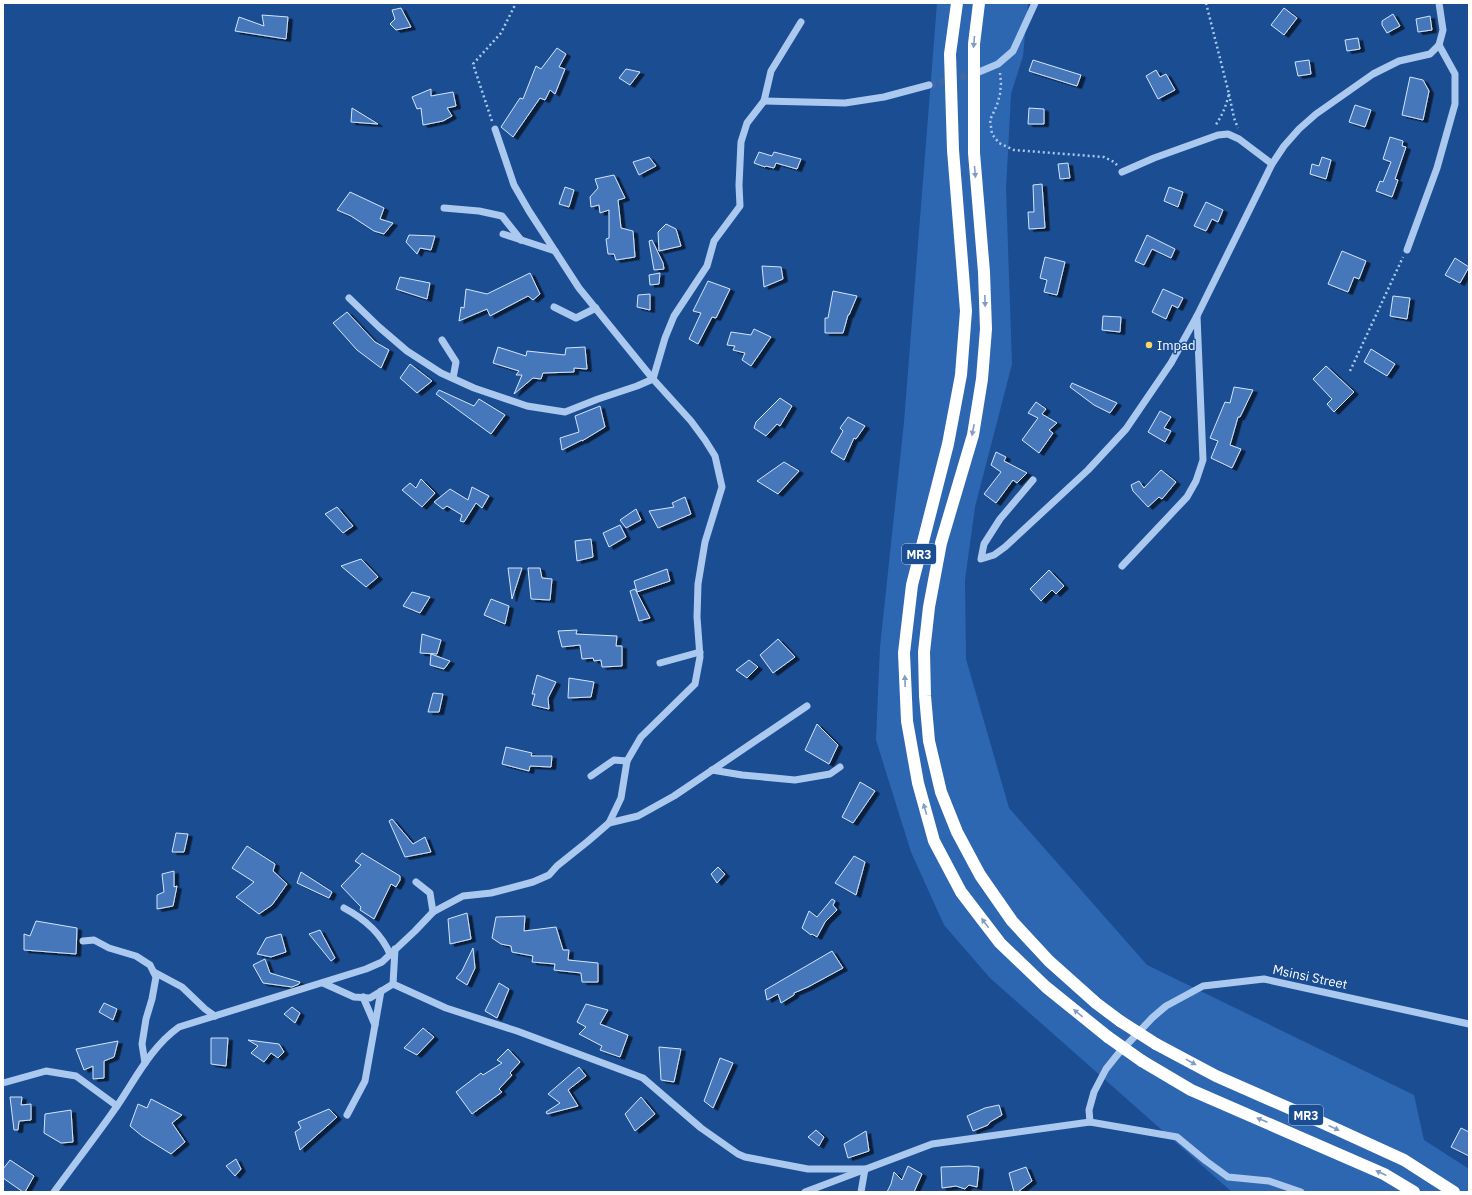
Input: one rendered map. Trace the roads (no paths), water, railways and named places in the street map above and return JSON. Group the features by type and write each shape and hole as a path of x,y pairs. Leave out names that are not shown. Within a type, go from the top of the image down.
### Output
{"highway":[{"name":"MR3","path":"957,3 950,54 953,150 966,311 961,375 951,429 912,585 904,653 907,721 918,783 934,841 961,892 1000,943 1046,987 1108,1038 1142,1061 1191,1090 1384,1174 1414,1192"},
{"name":"MR3","path":"979,3 974,44 974,153 984,272 986,329 982,379 973,435 941,542 929,607 924,652 925,696 929,741 941,792 957,832 980,875 1012,921 1049,961 1096,1003 1120,1022 1156,1044 1216,1076 1404,1160 1454,1192"}],"street":[{"path":"980,72 998,64 1013,51 1035,3"},
{"path":"1033,480 1000,519 984,544 981,559 994,555 1006,547 1088,470 1126,428 1171,363 1197,316 1272,164 1284,146 1299,129 1316,114 1373,74 1399,61 1430,54 1439,45 1443,30 1439,3"},
{"path":"653,379 665,338 674,316 707,266 714,241 740,206 739,185 741,142 747,123 764,101 771,71 802,22"},
{"path":"1407,250 1437,168 1455,104 1455,74 1439,45"},
{"path":"764,101 845,103 884,97 929,84"},
{"path":"54,1192 117,1106 152,1052 167,1035 179,1027 366,969 382,962 433,912 463,896 491,893 533,882 549,875 557,866 609,823 621,798 627,761 641,737 694,684 700,657 697,617 698,584 705,542 722,487 716,456 691,421 653,379 579,288 514,185 495,129"},
{"path":"1122,172 1204,139 1228,134 1244,143 1272,164"},
{"path":"444,208 478,211 502,216 521,240"},
{"path":"503,234 555,251"},
{"path":"348,298 407,351 441,373 474,388 528,406 565,412 653,379"},
{"path":"554,307 576,318 596,308"},
{"path":"1122,566 1188,497 1196,481 1203,460 1197,316"},
{"path":"442,340 456,362 452,378"},
{"path":"660,663 700,652"},
{"path":"609,823 638,816 674,796 807,706"},
{"path":"591,776 614,760 627,761"},
{"path":"712,770 742,775 795,780 830,774 840,767"},
{"path":"416,882 430,893 433,912"},
{"path":"344,908 355,914 377,932 386,945 393,951 393,984"},
{"path":"83,941 94,940 109,948 136,956 150,965 156,977 142,1044 145,1063"},
{"path":"153,972 182,987 214,1016"},
{"name":"Msinsi Street","path":"1090,1122 1089,1110 1094,1092 1106,1070 1118,1054 1152,1018 1166,1006 1203,986 1264,979 1469,1024"},
{"path":"323,983 354,997 363,998 370,998 393,984"},
{"path":"393,984 446,1008 517,1031 643,1078 701,1128 738,1154 745,1157 808,1168 865,1169"},
{"path":"347,1116 365,1081 381,991"},
{"path":"363,998 375,1025"},
{"path":"3,1083 46,1071 76,1076 117,1106"},
{"path":"805,1192 932,1144 1090,1122 1177,1137 1228,1177 1269,1181 1300,1192"},
{"path":"861,1192 865,1169"}],"tunnel":[{"path":"929,85 977,73"}],"place":[{"name":"Impad","path":"1149,345"}]}
